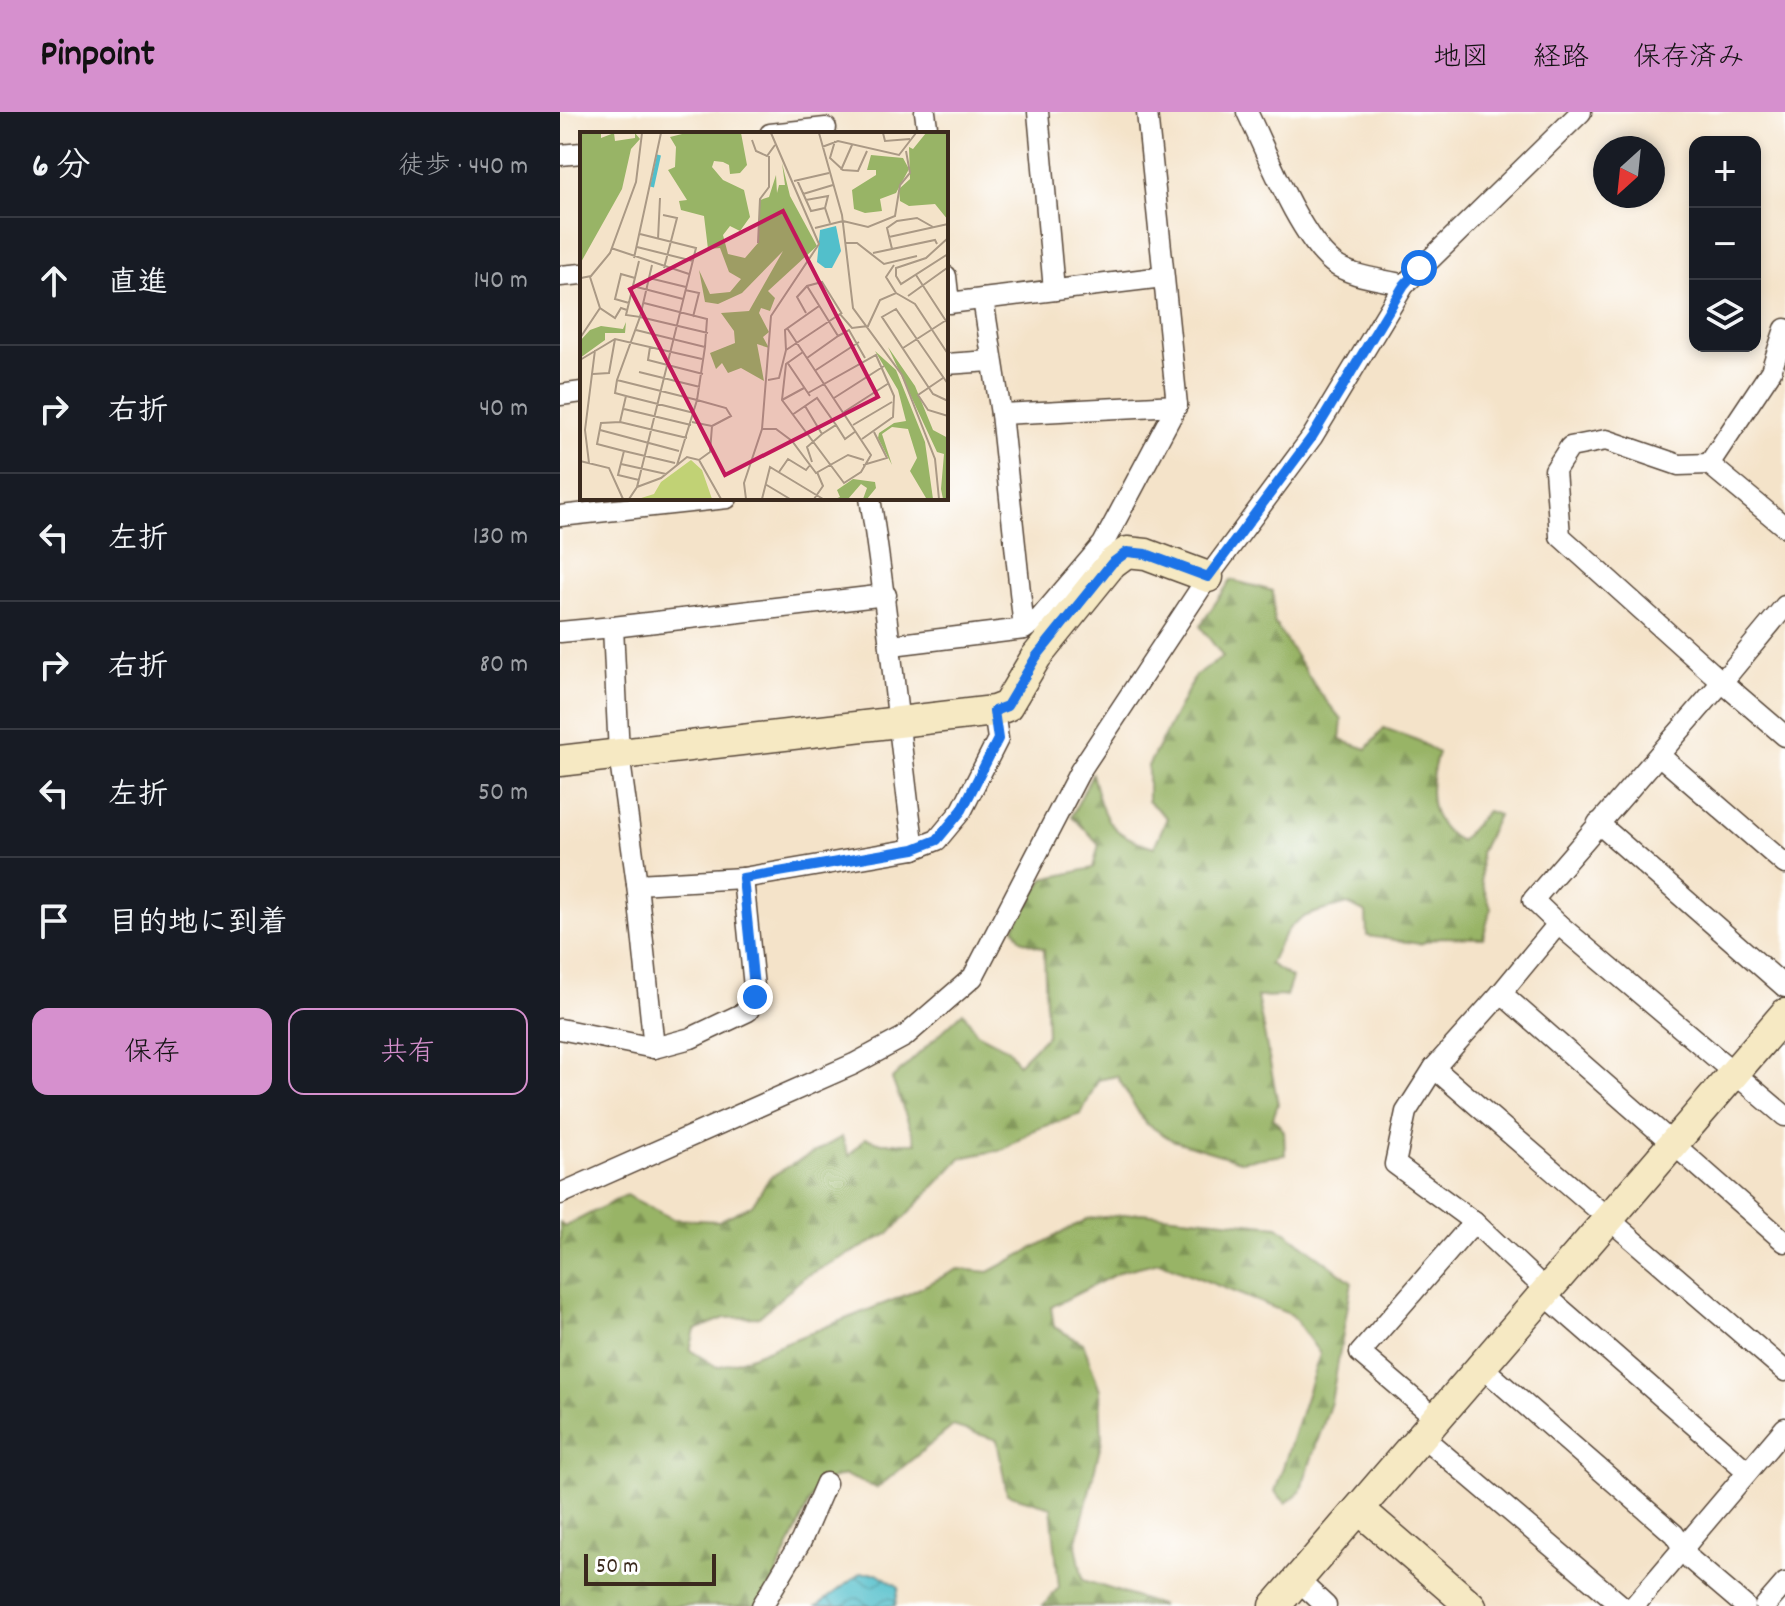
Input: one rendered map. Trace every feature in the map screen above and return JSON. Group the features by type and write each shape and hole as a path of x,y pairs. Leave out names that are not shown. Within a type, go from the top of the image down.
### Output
{"street":[{"path":"925,112 928,132"},
{"path":"1038,112 1054,290"},
{"path":"892,645 1024,629 1040,618 1103,544 1177,405 1147,112"},
{"path":"1247,112 1311,239 1333,264 1350,272 1404,285"},
{"path":"560,1194 866,1058 904,1037 973,977 1080,771 1208,577 1312,437 1404,285 1581,112"},
{"path":"782,132 825,125"},
{"path":"560,155 580,153"},
{"path":"560,276 580,274"},
{"path":"948,294 949,303 1163,277"},
{"path":"983,299 1001,414 1024,629"},
{"path":"1709,464 1778,377 1785,329"},
{"path":"948,364 991,361"},
{"path":"560,395 580,392"},
{"path":"1001,414 1177,405"},
{"path":"1785,527 1709,464 1679,465 1606,440 1570,447 1555,470 1560,536 1785,736"},
{"path":"560,516 708,500"},
{"path":"870,500 886,595 897,722 914,849"},
{"path":"560,761 994,711 1007,706 1036,657 1112,563 1127,552 1146,554 1208,577"},
{"path":"560,632 886,595"},
{"path":"1784,609 1533,900 1785,1116"},
{"path":"613,627 619,754 637,884 654,1048"},
{"path":"637,884 743,878 914,849 937,840 962,810 998,739 994,711"},
{"path":"1659,755 1785,864"},
{"path":"1598,823 1785,987"},
{"path":"560,1029 654,1048 691,1038 748,1011 755,997 743,878"},
{"path":"1558,924 1434,1068 1406,1112 1395,1164 1474,1222 1546,1290 1553,1302 1747,1471"},
{"path":"1501,993 1673,1147 1785,1242"},
{"path":"1275,1606 1785,1014"},
{"path":"1434,1068 1785,1371"},
{"path":"1474,1222 1360,1353 1430,1428 1622,1606"},
{"path":"1482,1367 1674,1534 1691,1560 1745,1606"},
{"path":"1634,1606 1682,1545 1785,1428"},
{"path":"762,1606 801,1541 826,1483"},
{"path":"1359,1509 1471,1606"},
{"path":"1297,1579 1326,1606"},
{"path":"1765,1606 1785,1583"}],"green space":[{"path":"1231,580 1273,591 1274,622 1319,692 1342,720 1340,740 1367,749 1384,728 1417,740 1438,753 1432,779 1432,803 1441,824 1460,841 1487,811 1498,815 1480,853 1481,881 1491,908 1483,938 1439,937 1420,944 1367,936 1366,913 1348,904 1308,916 1291,926 1270,964 1292,978 1286,996 1257,997 1278,1104 1273,1118 1284,1131 1285,1155 1240,1161 1172,1140 1144,1122 1117,1076 1098,1080 1081,1114 1034,1130 1004,1149 961,1158 890,1233 804,1277 759,1317 725,1318 695,1330 690,1350 717,1367 739,1361 906,1295 958,1269 989,1272 1087,1219 1141,1213 1278,1226 1352,1282 1331,1402 1300,1492 1286,1503 1275,1492 1320,1354 1292,1315 1159,1262 1122,1271 1051,1307 1054,1327 1083,1343 1100,1390 1102,1440 1076,1545 1083,1580 1162,1606 1043,1606 1059,1587 1051,1507 1007,1494 997,1440 953,1426 877,1488 844,1475 818,1483 762,1606 560,1606 560,1223 564,1227 626,1195 673,1219 719,1221 752,1205 770,1177 842,1137 849,1156 865,1138 882,1143 916,1143 892,1079 963,1012 977,1033 1008,1049 1018,1064 1047,1035 1044,949 1021,940 1014,927 1044,879 1093,868 1099,844 1072,816 1092,774 1104,813 1116,830 1154,847 1167,818 1148,801 1148,766 1196,675 1223,657 1200,626"}],"water":[{"path":"861,1573 877,1573 899,1587 895,1606 817,1606"}],"route":[{"path":"755,997 743,878 914,849 937,840 962,810 998,739 994,711 1007,706 1036,657 1112,563 1127,552 1146,554 1208,577 1312,437 1404,285 1419,268"}]}
